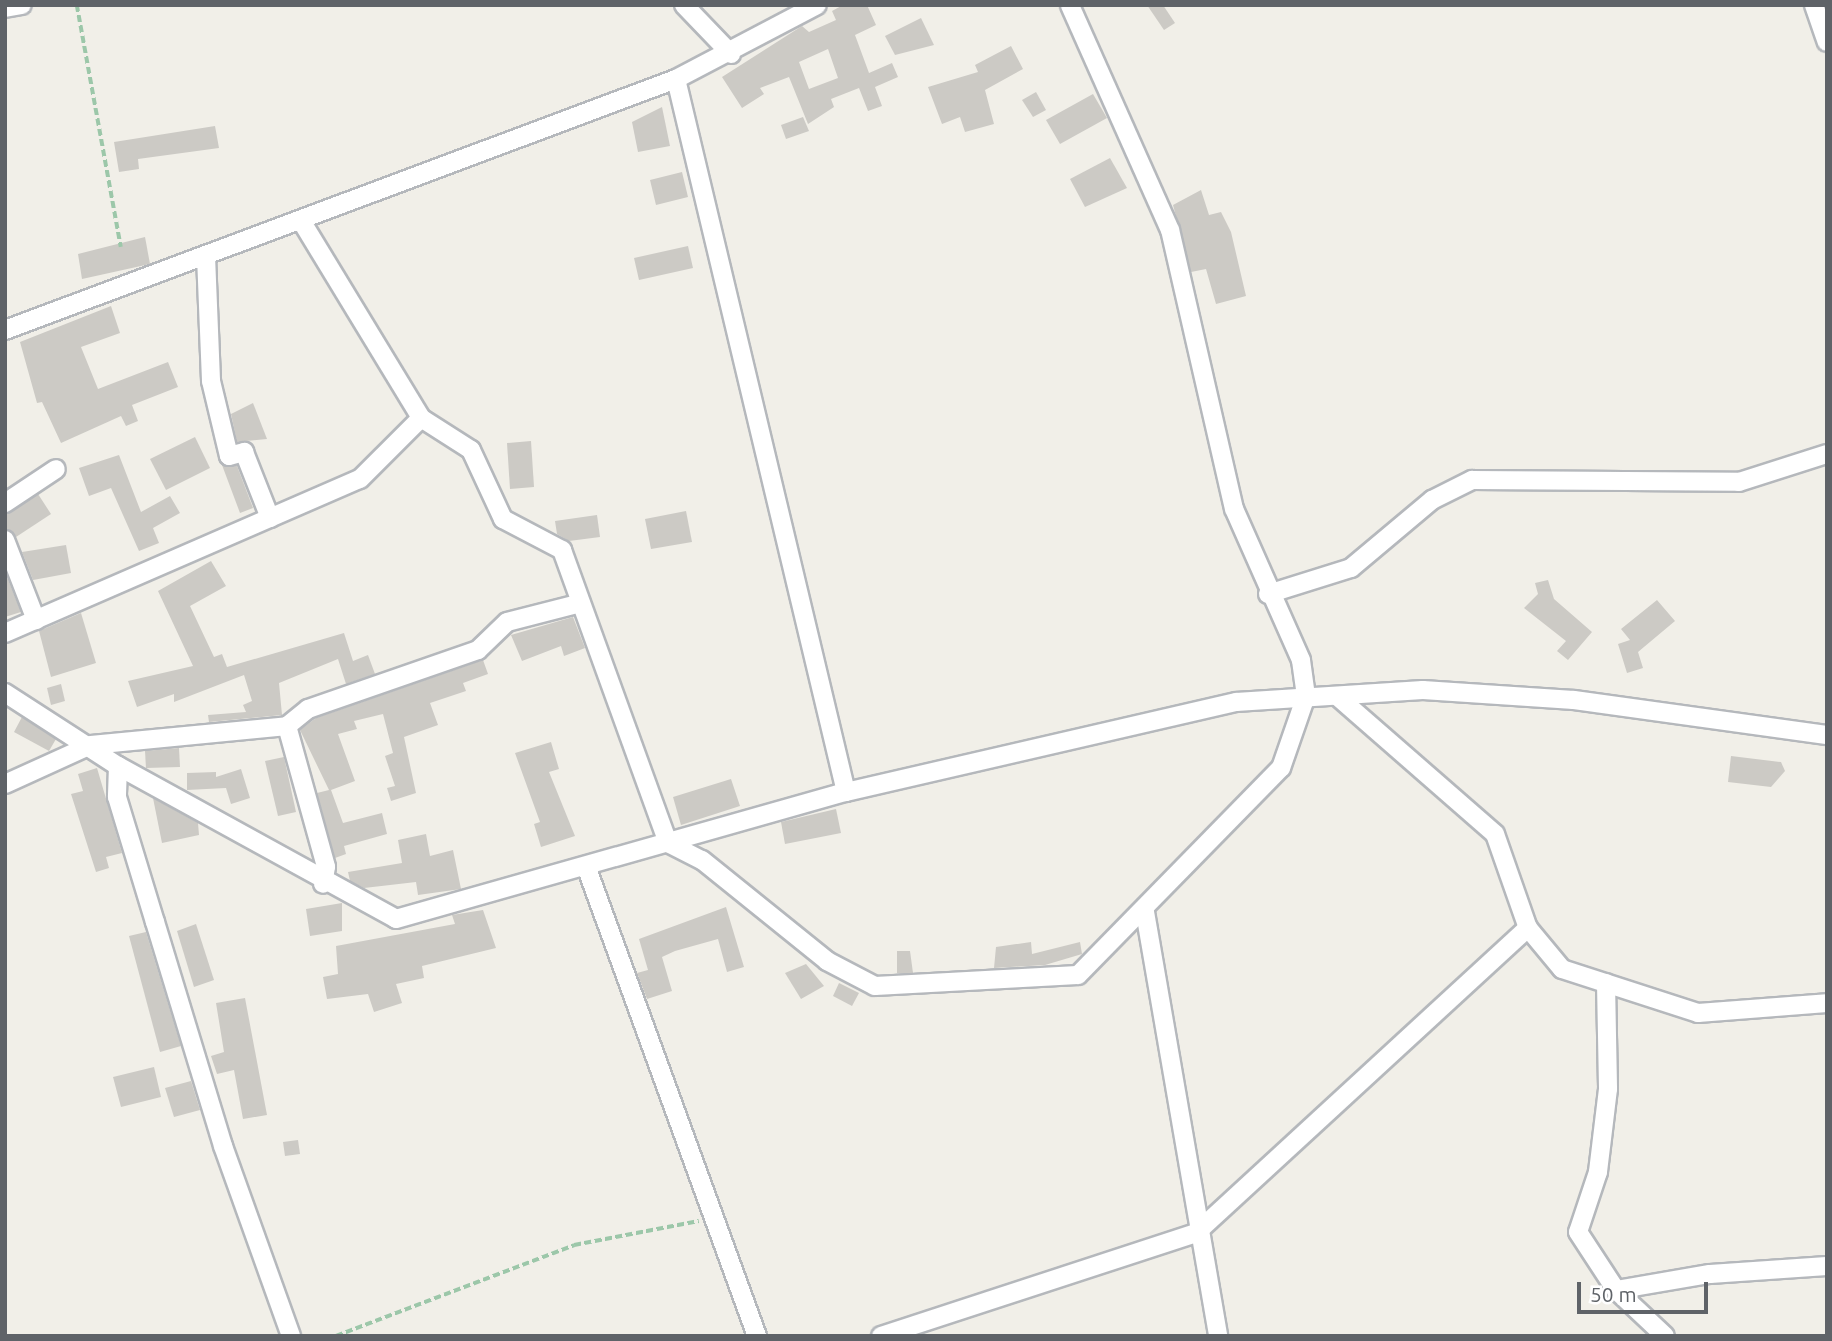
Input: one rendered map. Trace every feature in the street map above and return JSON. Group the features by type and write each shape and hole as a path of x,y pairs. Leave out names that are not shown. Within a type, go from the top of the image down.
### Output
{"street":[{"path":"5,8 22,5"},
{"path":"684,5 731,54"},
{"path":"5,330 302,222 676,79 731,54 817,5"},
{"path":"302,222 421,418 471,450 503,519 562,550 668,844 702,860 827,961 875,986 1078,975 1145,912 1220,825 1281,768 1306,696 1301,660 1268,594 1234,509 1170,230 1070,5"},
{"path":"1814,5 1827,42"},
{"path":"676,79 846,792"},
{"path":"206,256 214,393 229,456 244,452 270,518"},
{"path":"5,633 360,479 421,418"},
{"path":"1268,594 1351,568 1432,500 1472,480 1739,482 1827,454"},
{"path":"5,503 56,469"},
{"path":"5,540 36,620"},
{"path":"5,784 91,745 287,726 309,709 478,650 507,622 581,603"},
{"path":"5,693 91,745 118,766 323,884 396,919 846,792 1139,720 1306,696 1338,697 1423,690 1574,700 1827,735"},
{"path":"1338,697 1495,834 1528,928 1551,961 1606,983 1698,1013 1827,1003"},
{"path":"287,726 326,867 323,884"},
{"path":"118,766 117,797 223,1146 291,1336"},
{"path":"586,866 757,1336"},
{"path":"1145,912 1196,1233 1218,1336"},
{"path":"881,1336 1196,1233 1528,928"},
{"path":"1606,983 1608,1089 1598,1172 1578,1232 1616,1290 1665,1336"},
{"path":"1616,1290 1710,1275 1827,1266"}],"path":[{"path":"76,5 121,247"},
{"path":"336,1336 574,1245 713,1216"}],"building":[{"path":"843,5 867,5 876,25 855,35 869,73 892,63 898,77 875,87 882,106 868,111 859,88 831,99 834,107 808,124 789,77 760,88 764,94 742,108 722,77 802,26 809,32 836,20 832,11","holes":["828,49 838,78 809,89 799,62"]},
{"path":"1147,5 1163,5 1175,23 1164,30"},
{"path":"921,18 934,45 895,55 885,36"},
{"path":"1011,46 1023,69 985,90 994,124 965,132 960,117 942,124 928,87 978,72 975,65"},
{"path":"1036,92 1046,110 1033,117 1022,100"},
{"path":"1093,94 1107,118 1060,144 1046,120"},
{"path":"662,107 670,146 638,152 632,122"},
{"path":"803,117 809,131 786,139 781,125"},
{"path":"215,126 219,148 138,159 139,169 119,172 114,142"},
{"path":"1110,158 1127,188 1085,207 1070,179"},
{"path":"682,172 688,197 656,205 650,180"},
{"path":"1201,190 1209,215 1221,212 1231,232 1246,296 1216,304 1206,269 1191,272 1173,205"},
{"path":"145,237 150,264 82,279 78,254"},
{"path":"688,246 693,268 639,280 634,258"},
{"path":"111,306 120,333 81,347 98,389 168,362 178,387 132,405 138,421 126,426 121,416 61,443 42,402 37,403 20,342"},
{"path":"253,403 267,439 237,442 231,414"},
{"path":"195,437 210,468 166,490 150,459"},
{"path":"531,441 534,487 510,489 507,443"},
{"path":"119,455 141,512 170,496 180,513 153,528 159,543 139,551 111,488 89,496 79,468"},
{"path":"222,465 237,466 253,508 240,513"},
{"path":"38,494 51,514 16,537 5,529 5,514"},
{"path":"686,511 692,542 651,549 645,519"},
{"path":"597,515 600,537 569,541 557,534 555,521"},
{"path":"66,545 71,573 33,580 22,552"},
{"path":"211,561 226,586 190,606 214,657 222,654 227,667 344,633 353,661 368,655 375,674 346,684 338,659 279,683 282,715 209,722 208,715 246,712 243,705 252,701 244,675 174,702 174,694 137,707 128,681 193,666 158,591"},
{"path":"5,572 21,612 5,617"},
{"path":"1548,580 1554,599 1592,632 1568,660 1557,651 1566,641 1524,608 1538,594 1535,583"},
{"path":"1657,600 1675,621 1638,652 1643,668 1627,673 1618,644 1630,640 1621,629"},
{"path":"81,613 96,663 51,677 39,631"},
{"path":"573,617 585,648 564,656 561,646 522,661 511,635"},
{"path":"483,660 488,674 463,683 466,691 430,703 438,725 404,737 416,793 391,801 387,788 395,786 385,756 393,753 383,714 354,721 357,729 338,734 355,781 331,790 343,823 382,813 387,834 344,846 346,854 335,858 317,793 329,790 300,730 316,718"},
{"path":"61,684 65,701 51,705 47,688"},
{"path":"22,717 56,739 49,751 14,732"},
{"path":"551,742 559,769 549,772 575,836 541,847 534,824 540,822 515,753"},
{"path":"179,748 180,767 146,768 145,751"},
{"path":"1731,756 1781,762 1785,771 1771,787 1728,782"},
{"path":"284,757 296,812 278,816 265,761"},
{"path":"97,768 122,853 106,857 109,868 96,872 71,794 83,791 78,774"},
{"path":"241,769 250,798 231,804 226,788 187,790 187,773 216,772 216,777"},
{"path":"731,779 740,806 681,825 673,797"},
{"path":"153,798 198,823 199,835 162,843"},
{"path":"836,809 841,833 785,844 781,822"},
{"path":"426,834 430,856 453,850 461,889 418,895 416,882 364,888 350,881 348,872 402,863 398,840"},
{"path":"342,903 342,931 310,936 306,909"},
{"path":"726,907 744,967 727,972 718,939 675,951 662,957 672,991 647,999 637,973 648,970 639,939"},
{"path":"483,910 496,948 422,966 424,978 396,984 402,1003 374,1012 368,994 327,999 323,977 338,974 336,946 455,924 452,915"},
{"path":"196,924 214,980 194,987 177,931"},
{"path":"146,932 181,1046 160,1052 129,936"},
{"path":"1031,942 1032,954 1080,942 1082,954 1045,965 994,968 996,947"},
{"path":"897,951 910,951 913,973 897,973"},
{"path":"806,964 824,986 801,999 785,973"},
{"path":"839,983 859,993 852,1006 833,996"},
{"path":"245,998 267,1115 243,1119 234,1070 217,1074 211,1056 224,1052 216,1003"},
{"path":"154,1067 161,1097 121,1107 113,1077"},
{"path":"191,1081 200,1110 174,1117 165,1088"},
{"path":"298,1140 300,1154 285,1156 283,1142"}]}
